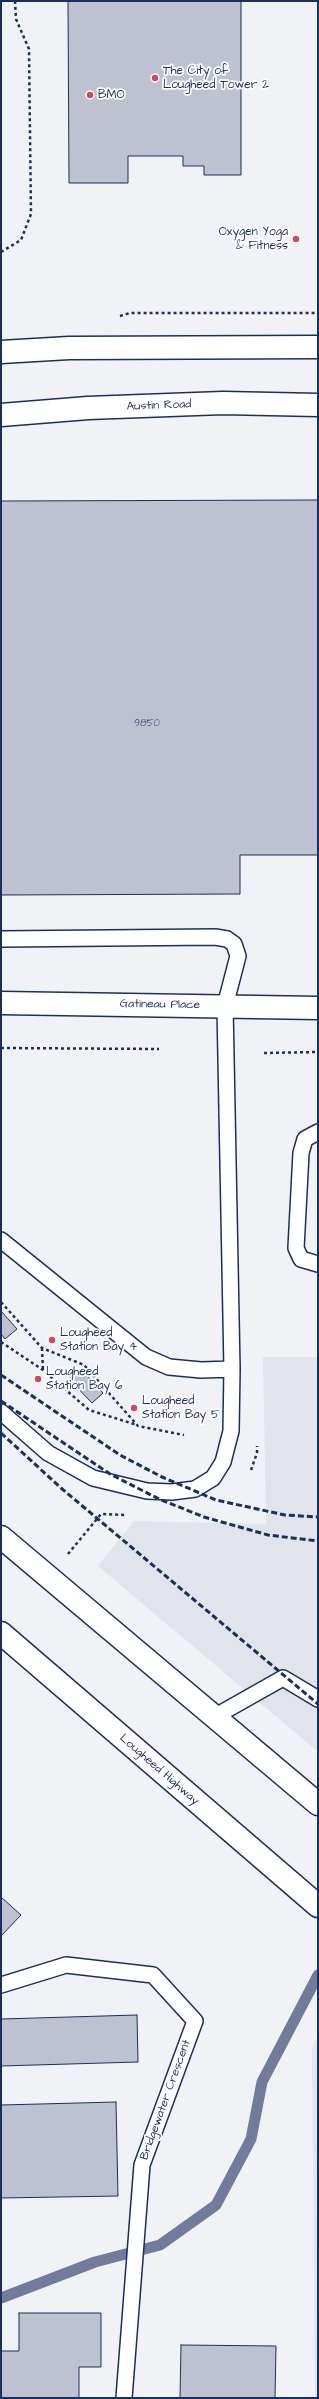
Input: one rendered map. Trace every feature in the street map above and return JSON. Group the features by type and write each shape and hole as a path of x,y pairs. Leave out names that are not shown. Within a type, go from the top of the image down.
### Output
{"main road":[{"path":"1,352 69,348 318,347"},
{"name":"Austin Road","path":"1,416 88,408 224,403 318,405"},
{"name":"Gatineau Place","path":"1,1003 318,1008"},
{"path":"1,1537 318,1804"},
{"name":"Lougheed Highway","path":"1,1633 318,1906"}],"lane":[{"path":"1,939 227,939 234,944 238,960 225,1006 232,1369 230,1440 223,1462 213,1478 195,1490 172,1492 147,1491 93,1478 48,1453 1,1412"},
{"path":"318,1132 305,1140 301,1153 296,1248 301,1258 318,1264"},
{"path":"1,1240 146,1357 169,1367 201,1370 232,1369"},
{"path":"214,1717 283,1678 318,1699"},
{"name":"Bridgewater Crescent","path":"1,1985 66,1965 153,1975 195,2021 142,2165 124,2398"}],"path":[{"path":"1,252 21,240 31,214 29,48 16,19 15,1"},
{"path":"1,1048 159,1049"},
{"path":"264,1053 318,1052"},
{"path":"1,1302 42,1348 84,1365 138,1426"},
{"path":"1,1342 43,1370 89,1410 138,1426 184,1435"},
{"path":"42,1348 43,1370"},
{"path":"66,1556 101,1514"}],"shaded area":[{"path":"263,1357 318,1357 318,1752 98,1566 134,1521 266,1524"},
{"path":"318,2035 318,2398 315,2398 312,2048"}],"building":[{"name":"The City of Lougheed Tower 2","path":"68,1 241,1 241,175 204,175 204,166 183,166 183,156 128,156 128,183 69,183"},
{"path":"318,500 318,855 240,855 240,894 1,895 1,501"},
{"path":"1,1311 17,1329 5,1339 1,1334"},
{"path":"81,1369 103,1393 92,1403 69,1379"},
{"path":"1,1897 21,1915 1,1936"},
{"path":"137,2015 138,2062 1,2066 1,2019"},
{"path":"116,2102 118,2196 1,2198 1,2105"},
{"path":"19,2313 101,2313 101,2367 79,2367 79,2398 1,2398 1,2351 19,2351"},
{"path":"181,2345 276,2346 275,2398 180,2398"}],"waterway":[{"path":"1,2298 95,2262 160,2245 216,2205 251,2139 262,2082 318,1975"}],"railway":[{"path":"1,1375 120,1455 162,1477 216,1500 285,1515 318,1517"},
{"path":"1,1401 110,1474 159,1499 204,1517 268,1535 318,1541"},
{"path":"1,1433 61,1488 318,1704"}],"place":[{"name":"The City of Lougheed Tower 2","path":"155,78"},
{"name":"BMO","path":"90,95"},
{"name":"Oxygen Yoga & Fitness","path":"296,239"},
{"name":"Lougheed Station Bay 4","path":"52,1340"},
{"name":"Lougheed Station Bay 6","path":"38,1379"},
{"name":"Lougheed Station Bay 5","path":"134,1408"}]}
